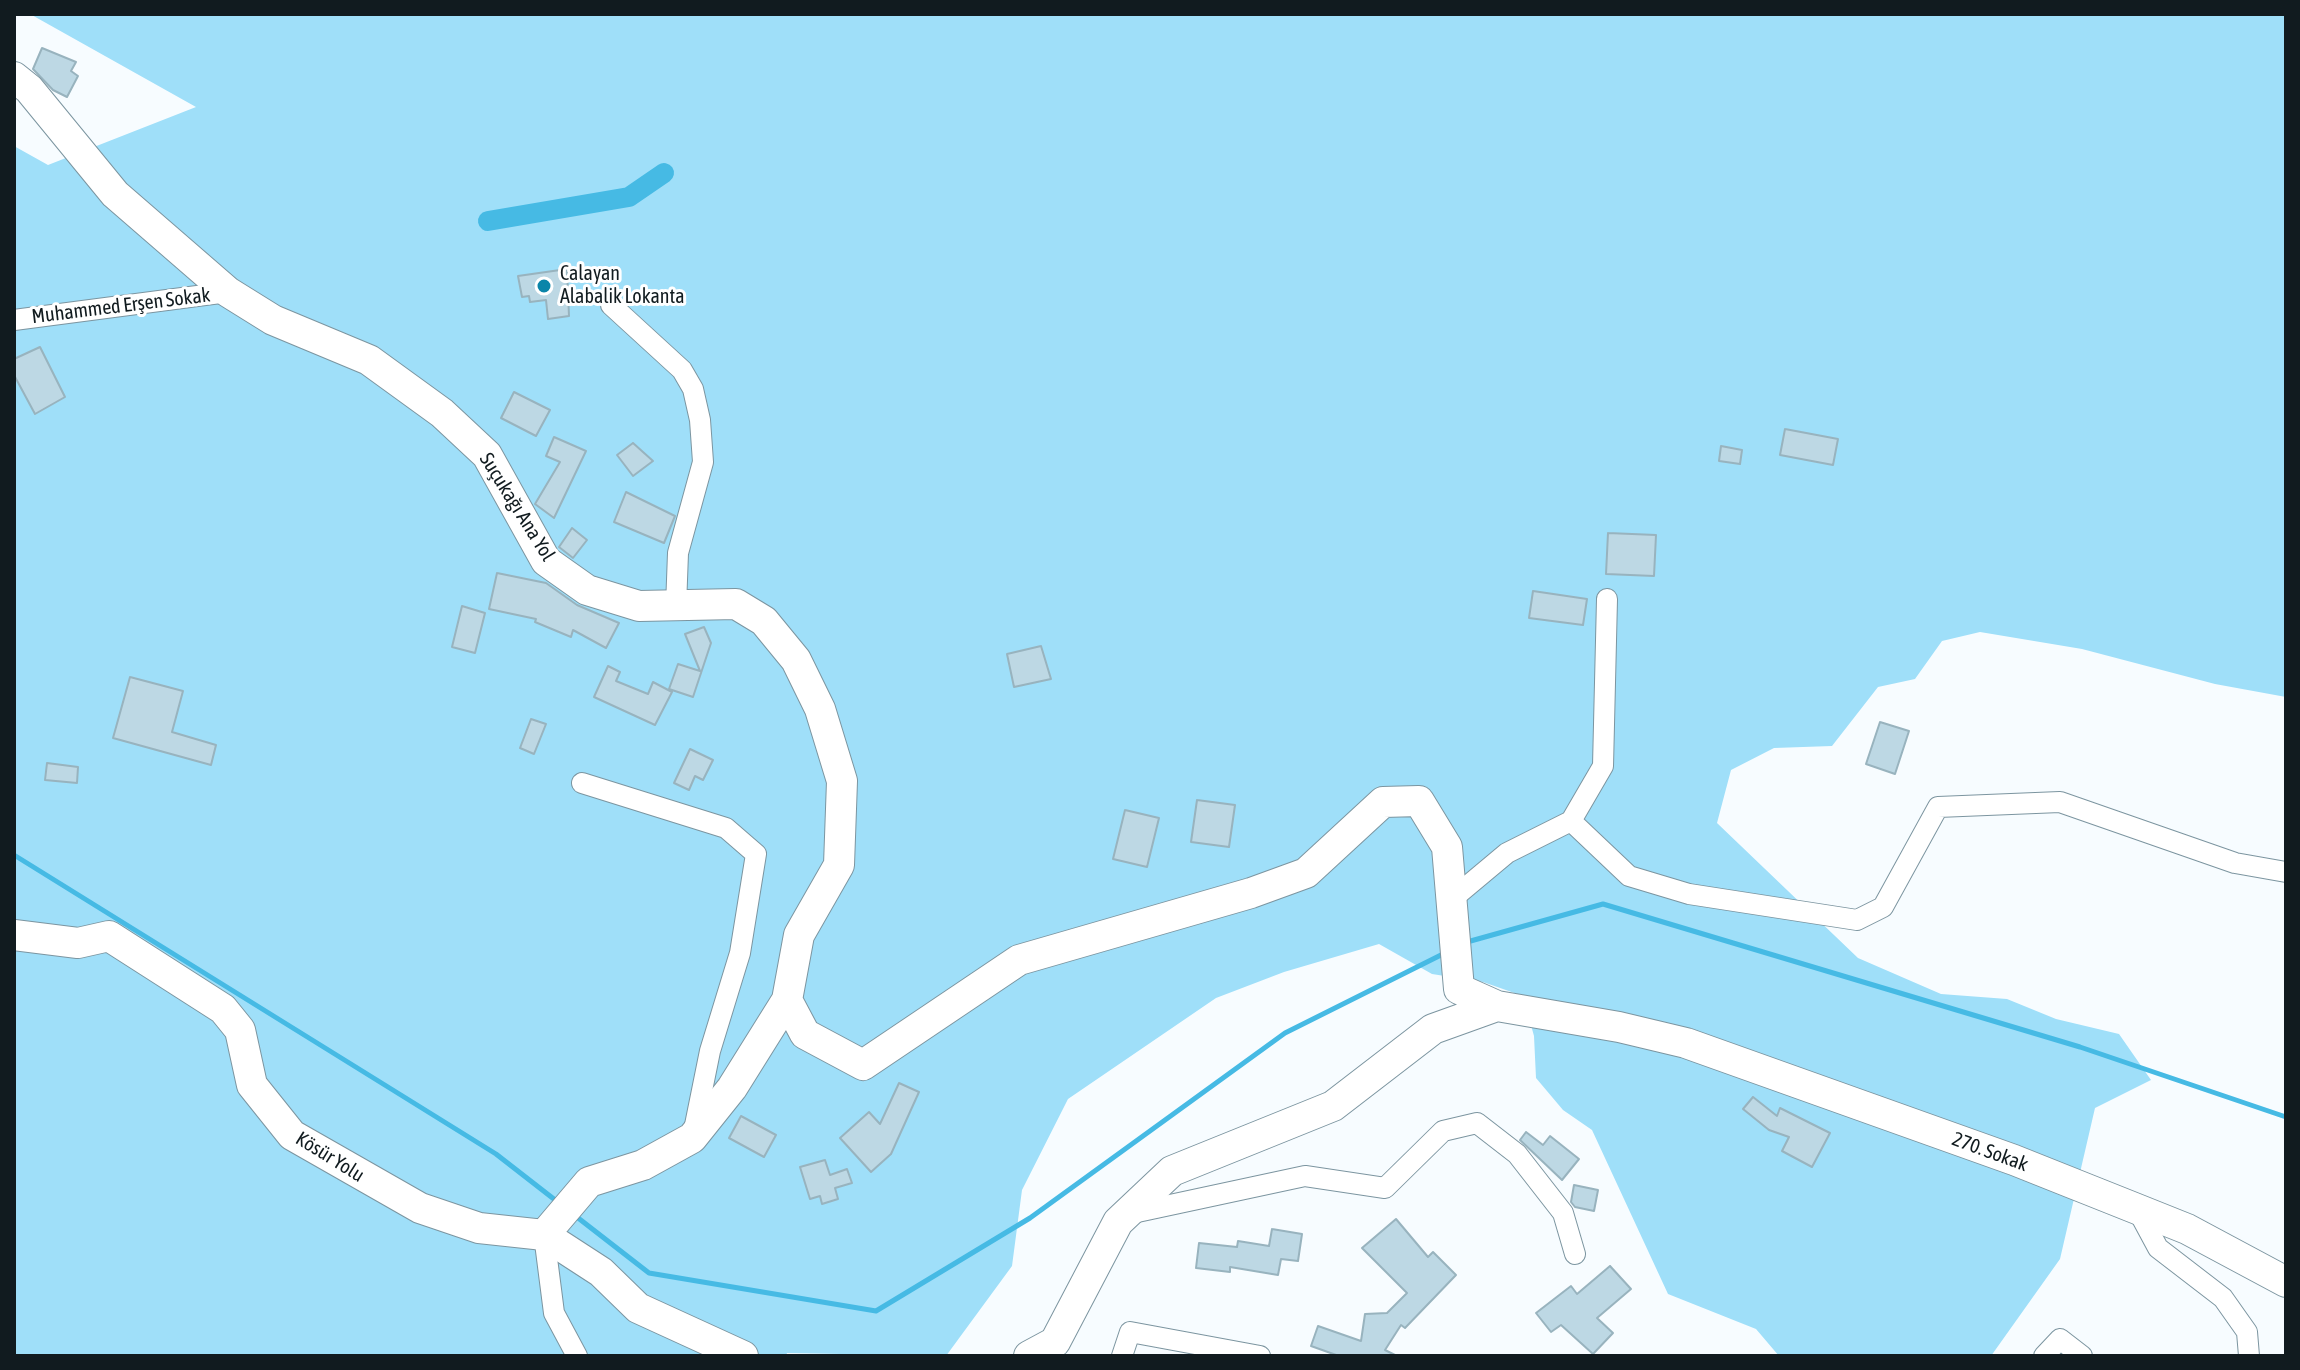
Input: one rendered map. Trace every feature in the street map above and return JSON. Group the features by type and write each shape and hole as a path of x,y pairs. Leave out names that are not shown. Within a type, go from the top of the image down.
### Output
{"street":[{"name":"Suçukağı Ana Yol","path":"14,77 29,89 115,194 228,292 273,320 369,360 442,413 487,455 546,561 587,590 639,606 676,607 706,602 736,604 764,621 796,660 820,709 842,781 839,865 799,935 787,1000 732,1088 692,1138 643,1165 589,1182 544,1235"},
{"name":"Muhammed Erşen Sokak","path":"14,320 228,292"},
{"path":"611,305 682,370 693,389 700,420 703,462 678,553 676,607"},
{"path":"1452,899 1507,853 1571,821 1603,766 1607,599"},
{"path":"582,783 726,828 756,854 740,953 710,1051 692,1138"},
{"path":"787,1000 805,1034 863,1065 1019,960 1251,893 1306,873 1383,802 1419,801 1447,847 1452,899"},
{"path":"1571,821 1629,876 1689,894 1857,920 1883,907 1938,807 2060,802 2235,863 2286,872"},
{"name":"270. Sokak","path":"1452,899 1459,989 1497,1006 1619,1027 1686,1043 2014,1160 2187,1229 2286,1282"},
{"name":"Kösür Yolu","path":"14,935 78,943 109,936 223,1009 240,1030 252,1085 292,1135 420,1208 479,1228 544,1235"},
{"path":"1029,1356 1055,1342 1095,1262 1125,1215 1172,1171 1333,1106 1433,1029 1497,1006"},
{"path":"1125,1215 1305,1176 1385,1188 1443,1131 1477,1123 1517,1154 1563,1213 1575,1254"},
{"path":"2137,1209 2158,1248 2223,1298 2247,1332 2249,1356"},
{"path":"544,1235 554,1313 577,1356"},
{"path":"544,1235 601,1272 638,1308 743,1356"},
{"path":"1122,1356 1130,1332 1260,1356"},
{"path":"2044,1356 2060,1339 2082,1356"}],"shaded area":[{"path":"30,14 2286,14 2286,697 2215,684 2082,649 1980,632 1942,641 1915,679 1878,687 1832,746 1774,748 1731,770 1717,823 1858,958 1941,994 2007,999 2056,1019 2119,1034 2151,1080 2095,1108 2060,1259 1991,1356 1779,1356 1756,1329 1668,1294 1592,1130 1563,1110 1536,1078 1534,1036 1523,996 1483,982 1432,974 1379,944 1284,972 1216,998 1068,1099 1022,1190 1012,1266 946,1356 787,1353 786,1356 14,1356 14,146 48,165 196,107"}],"building":[{"path":"42,48 76,62 71,71 78,76 67,97 53,90 33,69"},
{"name":"Calayan Alabalik Lokanta","path":"567,269 569,316 548,319 546,300 530,302 529,296 522,297 518,276"},
{"path":"40,347 65,397 35,414 14,375 14,359"},
{"path":"514,392 550,410 536,436 501,418"},
{"path":"1785,429 1838,439 1833,465 1780,455"},
{"path":"554,437 586,451 554,518 535,504 560,462 546,456"},
{"path":"633,443 653,461 633,476 617,455"},
{"path":"1721,446 1742,450 1740,464 1719,461"},
{"path":"626,492 675,516 664,543 614,522"},
{"path":"572,528 587,540 573,558 559,547"},
{"path":"1608,533 1656,535 1654,576 1606,574"},
{"path":"497,573 546,583 577,605 619,623 606,648 573,630 571,637 535,622 536,619 489,609"},
{"path":"1533,591 1587,599 1583,625 1529,618"},
{"path":"462,606 485,613 475,653 452,647"},
{"path":"704,627 711,643 693,697 669,689 678,664 700,671 685,634"},
{"path":"1041,646 1051,679 1014,687 1007,654"},
{"path":"608,666 620,672 616,681 648,694 653,682 672,692 655,725 594,697"},
{"path":"130,677 183,691 172,732 216,745 211,765 113,738"},
{"path":"531,719 546,724 534,754 520,748"},
{"path":"1880,722 1909,731 1895,774 1866,764"},
{"path":"690,749 713,760 703,780 695,776 689,790 674,783"},
{"path":"47,763 78,767 77,783 45,780"},
{"path":"1197,800 1235,805 1229,847 1191,842"},
{"path":"1125,810 1159,818 1147,867 1113,859"},
{"path":"899,1083 919,1092 891,1154 871,1172 840,1138 869,1112 880,1124"},
{"path":"1753,1097 1777,1116 1780,1108 1830,1133 1812,1167 1782,1151 1789,1137 1769,1130 1743,1109"},
{"path":"741,1116 776,1135 764,1157 729,1138"},
{"path":"1526,1132 1543,1145 1550,1136 1579,1159 1562,1180 1520,1140"},
{"path":"825,1160 830,1175 847,1169 852,1183 835,1188 838,1199 822,1204 820,1196 810,1199 800,1167"},
{"path":"1574,1185 1598,1190 1594,1211 1575,1207 1571,1202"},
{"path":"1396,1219 1428,1257 1433,1252 1456,1275 1405,1328 1401,1325 1385,1350 1397,1356 1339,1356 1311,1346 1318,1326 1361,1341 1365,1314 1387,1313 1407,1293 1362,1248"},
{"path":"1272,1229 1302,1234 1298,1261 1281,1259 1278,1275 1230,1267 1230,1272 1196,1268 1199,1243 1237,1247 1238,1241 1269,1246"},
{"path":"1610,1266 1631,1289 1597,1318 1613,1333 1593,1354 1561,1325 1551,1332 1536,1313 1571,1286 1577,1294"}],"waterway":[{"path":"488,221 629,197 664,173"},
{"path":"14,855 496,1154 559,1203"},
{"path":"1467,942 1603,904 2080,1047 2286,1117"},
{"path":"573,1214 649,1273 876,1311 1030,1218 1285,1033 1447,952"}],"place":[{"name":"Calayan Alabalik Lokanta","path":"544,286"}]}
